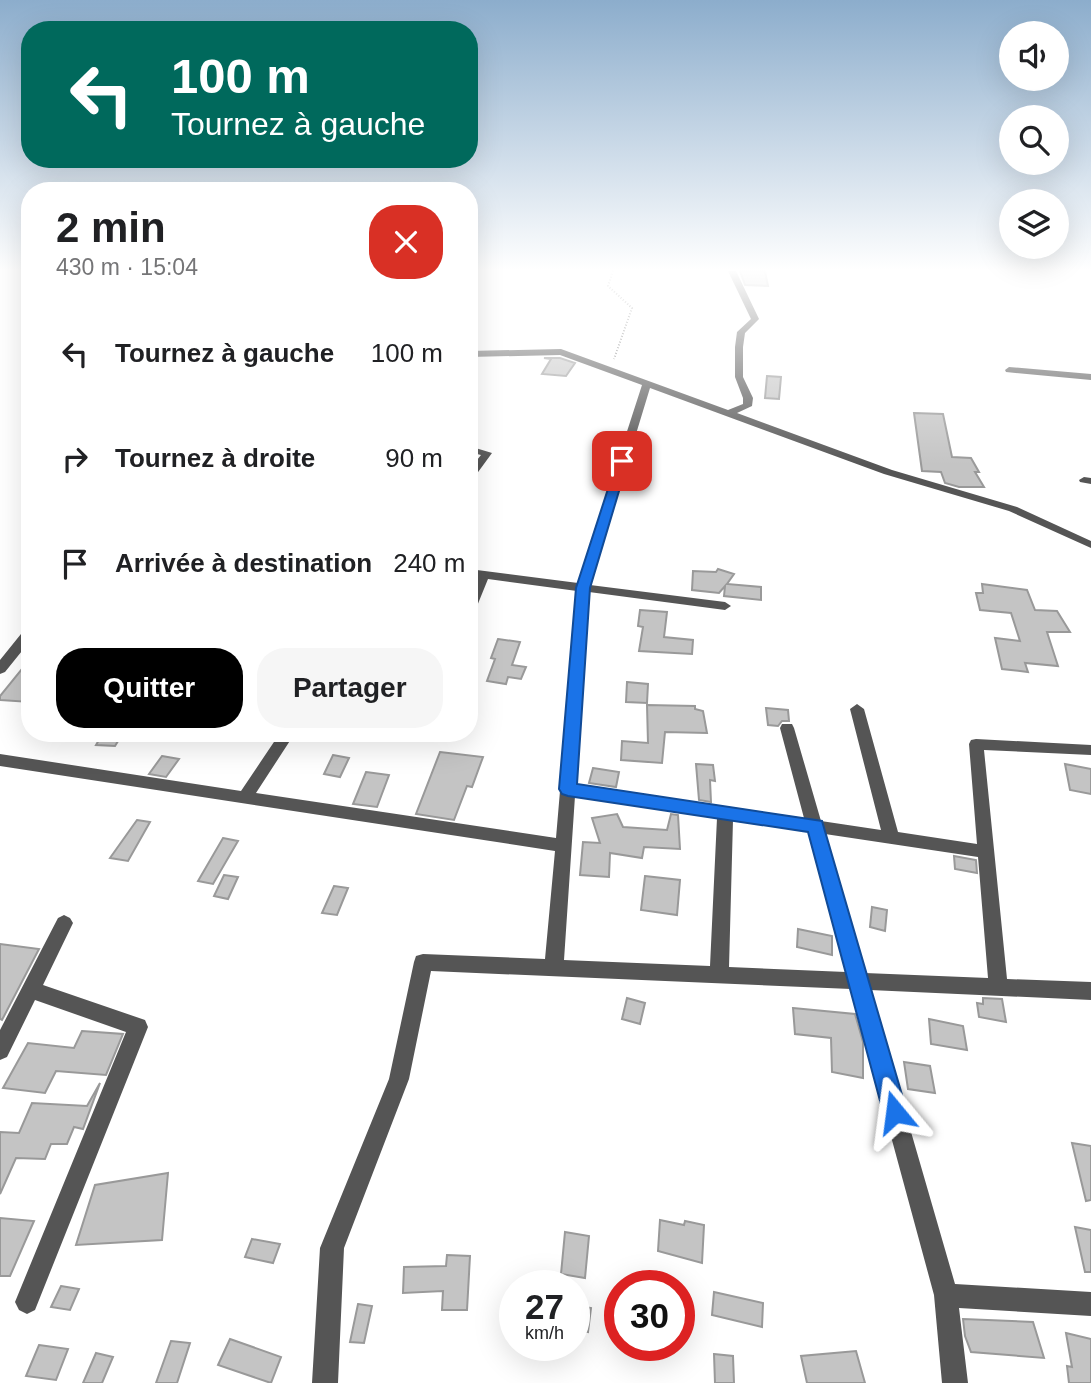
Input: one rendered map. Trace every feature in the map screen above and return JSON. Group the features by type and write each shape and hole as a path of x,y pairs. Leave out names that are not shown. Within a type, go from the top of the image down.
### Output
{"street":[{"path":"727,414 747,406 748,398 739,377 741,336"},
{"path":"478,354 561,352 888,472 1013,509 1091,545"},
{"path":"1009,370 1091,377"},
{"path":"554,967 583,588 646,384"},
{"path":"478,451 487,453 478,465"},
{"path":"478,574 725,606"},
{"path":"478,589 484,575"},
{"path":"0,669 21,643"},
{"path":"857,709 891,838"},
{"path":"788,728 946,1295 955,1383"},
{"path":"245,797 282,742"},
{"path":"998,987 976,744 1091,750"},
{"path":"0,760 564,846"},
{"path":"568,789 986,852"},
{"path":"719,975 725,813"},
{"path":"2,1040 64,923"},
{"path":"325,1383 332,1248 399,1079 423,962 1091,991"},
{"path":"27,1303 138,1027 30,989"},
{"path":"946,1295 1091,1304"}],"path":[{"path":"603,367 615,358 623,336"}],"building":[{"path":"544,358 560,358 575,363 566,376 542,374 551,359"},
{"path":"767,376 781,377 779,399 765,398"},
{"path":"914,413 943,414 952,457 971,458 984,487 959,487 945,483 941,472 922,471"},
{"path":"718,569 734,574 727,584 761,587 761,600 724,596 725,586 719,593 692,590 693,571 716,572"},
{"path":"982,584 1027,590 1035,610 1057,611 1070,632 1047,632 1058,666 1025,663 1028,672 1002,669 995,638 1020,641 1011,613 980,610 976,593 983,593"},
{"path":"640,610 667,612 664,637 693,640 692,654 639,651 643,627 638,626"},
{"path":"498,639 520,642 512,665 526,667 521,679 508,677 506,684 487,681 495,659 491,658"},
{"path":"21,670 21,701 0,700 0,696"},
{"path":"627,682 648,684 647,703 626,702"},
{"path":"647,705 695,706 695,709 703,711 707,733 665,732 662,763 621,760 622,741 648,743"},
{"path":"766,708 788,710 789,721 782,721 778,726 768,725"},
{"path":"98,742 117,742 115,746 96,745"},
{"path":"440,752 483,757 472,787 467,786 454,820 416,814"},
{"path":"333,755 349,758 340,777 324,774"},
{"path":"162,756 179,759 166,777 149,774"},
{"path":"696,764 713,765 715,781 710,780 711,802 699,800"},
{"path":"1065,764 1091,769 1091,794 1070,790"},
{"path":"593,768 619,772 616,787 589,783"},
{"path":"366,772 389,775 377,807 353,804"},
{"path":"617,814 623,827 667,830 671,814 678,815 680,849 644,847 642,858 610,853 609,877 580,875 583,842 600,843 592,818"},
{"path":"137,820 150,822 128,861 110,858"},
{"path":"223,838 238,841 213,884 198,881"},
{"path":"954,856 976,860 977,873 955,869"},
{"path":"224,875 238,877 228,899 214,896"},
{"path":"645,876 680,880 677,915 641,910"},
{"path":"334,886 348,888 337,915 322,913"},
{"path":"872,907 887,910 885,931 870,927"},
{"path":"798,929 832,936 832,955 797,947"},
{"path":"0,944 39,949 2,1020 0,1019"},
{"path":"627,998 645,1003 640,1024 622,1019"},
{"path":"983,998 1002,999 1006,1022 979,1017 977,1003 983,1004"},
{"path":"793,1008 855,1014 863,1042 863,1078 832,1072 831,1038 795,1034"},
{"path":"929,1019 963,1026 967,1050 931,1044"},
{"path":"82,1031 123,1034 106,1075 56,1071 45,1093 3,1088 28,1043 74,1048"},
{"path":"904,1062 930,1066 935,1093 908,1089"},
{"path":"100,1083 83,1129 74,1127 67,1144 51,1144 45,1159 16,1158 0,1194 0,1132 19,1133 32,1103 87,1106"},
{"path":"1072,1143 1091,1146 1091,1200 1086,1201"},
{"path":"168,1173 162,1240 76,1245 95,1185"},
{"path":"0,1218 34,1221 10,1276 0,1276"},
{"path":"660,1220 684,1225 685,1221 704,1225 702,1263 658,1251"},
{"path":"1075,1227 1091,1230 1091,1272 1085,1272"},
{"path":"565,1232 589,1236 586,1270 561,1270"},
{"path":"252,1239 280,1244 273,1263 245,1257"},
{"path":"447,1255 470,1256 467,1310 442,1310 443,1291 403,1293 404,1267 446,1266"},
{"path":"61,1286 79,1289 70,1310 51,1307"},
{"path":"714,1292 763,1303 762,1327 712,1315"},
{"path":"358,1304 372,1306 364,1343 350,1342"},
{"path":"963,1319 1033,1322 1044,1358 971,1352"},
{"path":"1066,1333 1091,1339 1091,1383 1069,1383 1067,1366 1072,1367"},
{"path":"230,1339 281,1357 271,1383 218,1365"},
{"path":"171,1341 190,1343 177,1383 156,1383"},
{"path":"39,1345 68,1349 56,1380 26,1376"},
{"path":"856,1351 865,1383 807,1383 801,1356"},
{"path":"96,1353 113,1357 102,1383 83,1383"},
{"path":"714,1354 733,1356 734,1383 715,1383"}],"route":[{"path":"622,461 583,588 568,789 815,826 895,1112"}]}
